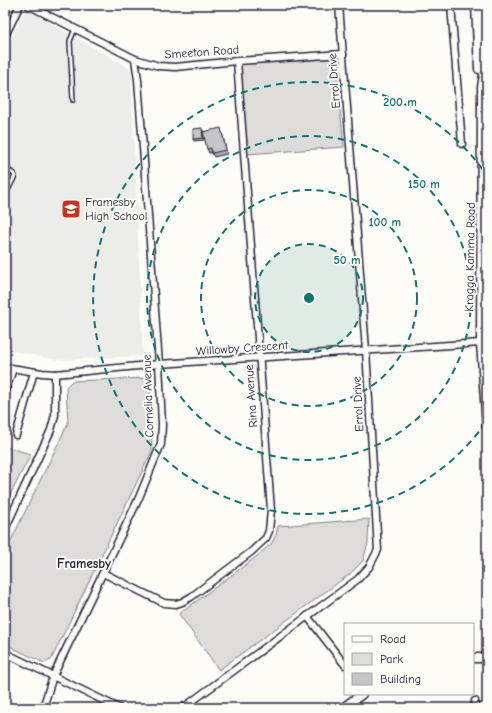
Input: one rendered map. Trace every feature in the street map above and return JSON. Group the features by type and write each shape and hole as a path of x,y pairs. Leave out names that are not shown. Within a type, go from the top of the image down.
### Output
{"main road":[{"name":"Kragga Kamma Road","path":"476,5 483,14"},
{"name":"Kragga Kamma Road","path":"483,5 485,68 482,87 485,179 480,269 481,343 487,427"},
{"path":"474,658 487,658"},
{"path":"343,708 361,695"}],"street":[{"path":"5,36 20,5"},
{"name":"Smeeton Road","path":"28,5 135,59 158,66 175,67 237,60 343,54"},
{"name":"Errol Drive","path":"183,708 358,579 369,567 378,550 366,350 339,5"},
{"path":"451,5 462,144"},
{"name":"Cornelia Avenue","path":"43,708 53,676 138,500 161,444 162,424 159,364 138,80 135,59"},
{"name":"Rina Avenue","path":"103,573 164,603 176,604 191,597 251,552 266,538 269,530 271,510 237,60"},
{"name":"Willowby Crescent","path":"5,367 55,374 159,364 481,343"},
{"path":"5,392 13,369"},
{"path":"16,435 34,372"},
{"path":"5,528 51,430 55,415 55,374"},
{"path":"307,616 344,664"},
{"path":"5,652 119,708"}],"lane":[{"path":"72,100 70,41 75,29"},
{"path":"5,169 13,173 15,176 9,188 5,190"}],"shaded area":[{"name":"Framesby High School","path":"26,9 131,69 143,356 57,360 5,349 5,51"}],"green space":[{"path":"335,56 344,147 247,154 241,64"},
{"path":"145,378 150,384 152,451 51,660 44,663 5,644 5,553 68,423 66,387 72,381"},
{"path":"5,447 31,454 5,505"},
{"path":"369,519 368,543 363,561 350,574 219,670 179,614 256,557 271,544 276,535 278,526"}],"building":[{"path":"202,128 203,138 193,139 193,129"},
{"path":"221,128 226,150 212,153 211,148 207,149 203,132"}],"place":[{"name":"Framesby High School","path":"71,209"}],"district":[{"name":"Framesby","path":"84,563"}]}
